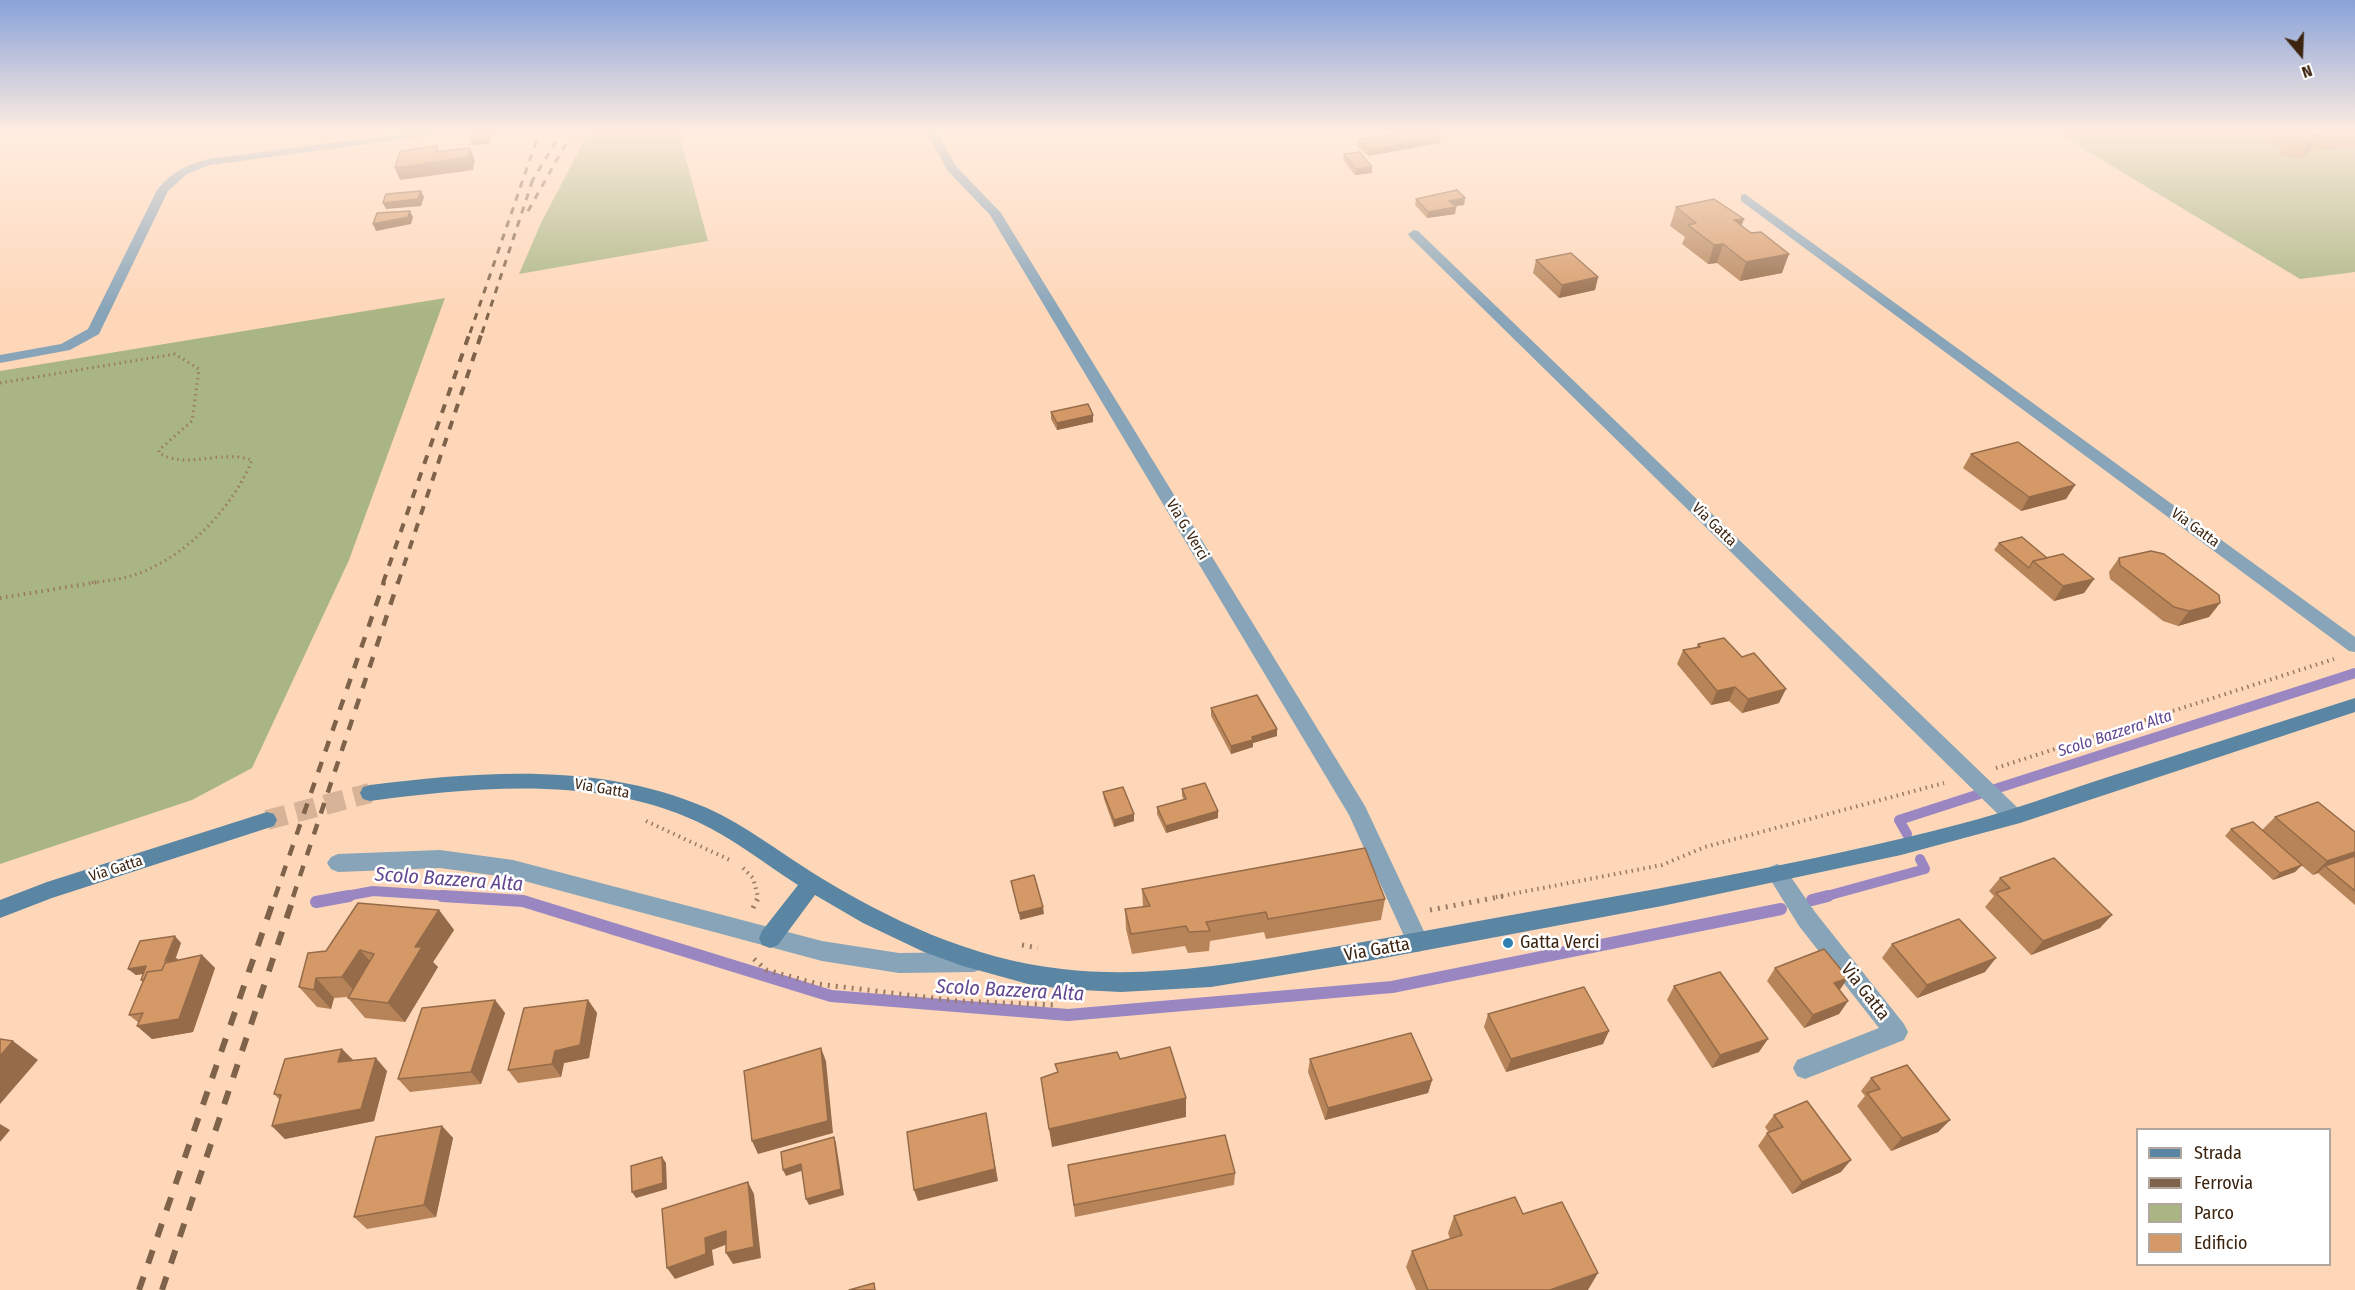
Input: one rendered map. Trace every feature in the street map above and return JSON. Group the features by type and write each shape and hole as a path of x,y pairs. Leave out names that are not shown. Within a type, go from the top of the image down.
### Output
{"street":[{"path":"0,359 65,347 94,331 161,193"},
{"name":"Via G. Verci","path":"976,193 995,213 1358,812 1418,942"},
{"name":"Via Gatta","path":"1745,198 2355,646"},
{"name":"Via Gatta","path":"1414,234 1984,776 2007,811"},
{"name":"Via Gatta","path":"370,793 425,785 527,779 630,793 688,809 733,830 812,883 921,942 974,962 1059,979 1107,983 1177,980 1252,971 1418,942 1778,873 1916,843 2007,811 2355,705"},
{"name":"Via Gatta","path":"0,909 47,891 267,820"},
{"name":"Via Gatta","path":"338,863 440,859 513,869 822,951 898,963 974,962"},
{"name":"Via Gatta","path":"1778,873 1808,919 1896,1032 1805,1068"},
{"path":"770,938 812,883"}],"path":[{"path":"0,383 175,354 199,369 195,408 192,421 159,450 159,453 165,459 174,460 220,454 243,455 252,460 249,473 228,505 202,531 149,569 132,576 0,598"},
{"path":"1984,776 2341,657"},
{"path":"1430,910 1662,865 1705,846 1947,782"},
{"path":"637,817 740,865 753,878 759,895 744,930"}],"green space":[{"path":"557,193 695,193 708,241 519,274"},
{"path":"2157,193 2355,193 2355,272 2300,279"},
{"path":"445,298 349,560 252,768 192,800 0,864 0,371"}],"building":[{"path":"420,193 418,199 383,203 386,194"},
{"path":"1442,193 1460,193 1465,198 1449,201 1456,207 1428,212 1416,199"},
{"path":"1714,199 1744,219 1734,220 1751,233 1761,232 1789,254 1746,262 1723,244 1714,245 1688,225 1696,223 1676,207"},
{"path":"410,211 408,217 373,224 377,213"},
{"path":"1571,253 1598,277 1562,285 1536,260"},
{"path":"1088,404 1093,415 1057,423 1051,412"},
{"path":"2018,442 2075,485 2029,497 1971,454"},
{"path":"2022,537 2047,558 2033,561 2029,568 1999,543"},
{"path":"2151,551 2164,554 2219,595 2220,603 2189,611 2174,607 2120,565 2119,558"},
{"path":"2063,554 2094,579 2063,586 2033,561"},
{"path":"1724,638 1742,657 1754,653 1786,689 1748,699 1735,687 1717,691 1683,650 1700,647 1698,644"},
{"path":"1257,695 1277,729 1252,737 1253,740 1231,746 1211,708"},
{"path":"1205,783 1218,811 1166,826 1157,807 1186,799 1182,789"},
{"path":"1123,787 1134,814 1114,820 1103,792"},
{"path":"2318,802 2355,832 2355,852 2327,861 2275,817"},
{"path":"2253,822 2302,865 2280,873 2231,829"},
{"path":"1365,848 1385,899 1268,919 1266,912 1206,922 1210,931 1189,932 1186,926 1131,934 1125,909 1150,906 1142,889"},
{"path":"2355,856 2355,891 2325,866"},
{"path":"2054,858 2112,915 2043,941 1996,893 2010,888 2000,878"},
{"path":"1034,875 1043,907 1019,913 1011,881"},
{"path":"358,903 439,910 415,947 422,947 388,1003 348,998 374,954 360,950 342,977 316,978 314,990 299,987 308,953 326,951"},
{"path":"1959,919 1996,958 1927,985 1892,944"},
{"path":"175,936 165,961 177,960 165,963 162,970 147,972 144,980 141,980 146,966 128,969 140,941"},
{"path":"1824,949 1848,978 1834,983 1848,1001 1813,1015 1775,968"},
{"path":"202,955 179,1019 137,1026 143,1013 129,1015 147,972 162,970 165,963"},
{"path":"1720,972 1768,1039 1720,1055 1674,986"},
{"path":"1584,987 1609,1031 1511,1059 1488,1014"},
{"path":"495,1000 471,1072 398,1079 422,1008"},
{"path":"588,1000 580,1045 555,1051 552,1064 508,1070 524,1008"},
{"path":"1411,1033 1432,1080 1328,1108 1310,1059"},
{"path":"0,1039 13,1041 0,1056"},
{"path":"1170,1047 1186,1098 1049,1129 1041,1078 1058,1072 1055,1064 1117,1052 1120,1059"},
{"path":"821,1048 828,1121 752,1141 744,1071"},
{"path":"342,1049 338,1062 376,1058 361,1109 272,1126 281,1095 274,1094 285,1059"},
{"path":"1907,1065 1950,1120 1902,1138 1867,1093 1880,1089 1871,1078"},
{"path":"1807,1101 1851,1160 1802,1182 1767,1133 1783,1127 1774,1115"},
{"path":"986,1113 995,1169 914,1190 907,1132"},
{"path":"442,1126 424,1205 354,1217 376,1137"},
{"path":"1225,1135 1235,1173 1074,1205 1068,1165"},
{"path":"834,1137 841,1189 806,1199 801,1164 783,1170 781,1152"},
{"path":"662,1157 663,1183 632,1192 631,1166"},
{"path":"748,1182 754,1247 726,1253 726,1231 705,1238 706,1254 667,1268 662,1209"},
{"path":"1515,1197 1523,1214 1562,1202 1598,1273 1550,1290 1428,1290 1412,1251 1462,1235 1454,1216"},
{"path":"874,1283 875,1290 849,1290"}],"waterway":[{"name":"Scolo Bazzera Alta","path":"1907,834 1899,820 2355,673"},
{"name":"Scolo Bazzera Alta","path":"1823,897 1925,869 1920,859"},
{"name":"Scolo Bazzera Alta","path":"341,897 373,891 465,897"},
{"name":"Scolo Bazzera Alta","path":"316,902 349,896"},
{"name":"Scolo Bazzera Alta","path":"442,896 523,901 831,996 1068,1015 1392,987 1781,909"},
{"name":"Scolo Bazzera Alta","path":"1812,900 1828,896"}],"tunnel":[{"path":"267,820 370,793"}],"railway":[{"path":"470,333 518,193"},
{"path":"482,333 528,193"},
{"path":"528,211 538,193"},
{"path":"383,583 470,332"},
{"path":"398,583 482,332"},
{"path":"275,897 384,582"},
{"path":"293,897 398,582"},
{"path":"139,1290 275,896"},
{"path":"162,1290 294,896"}],"place":[{"name":"Gatta Verci","path":"1508,943"}]}
